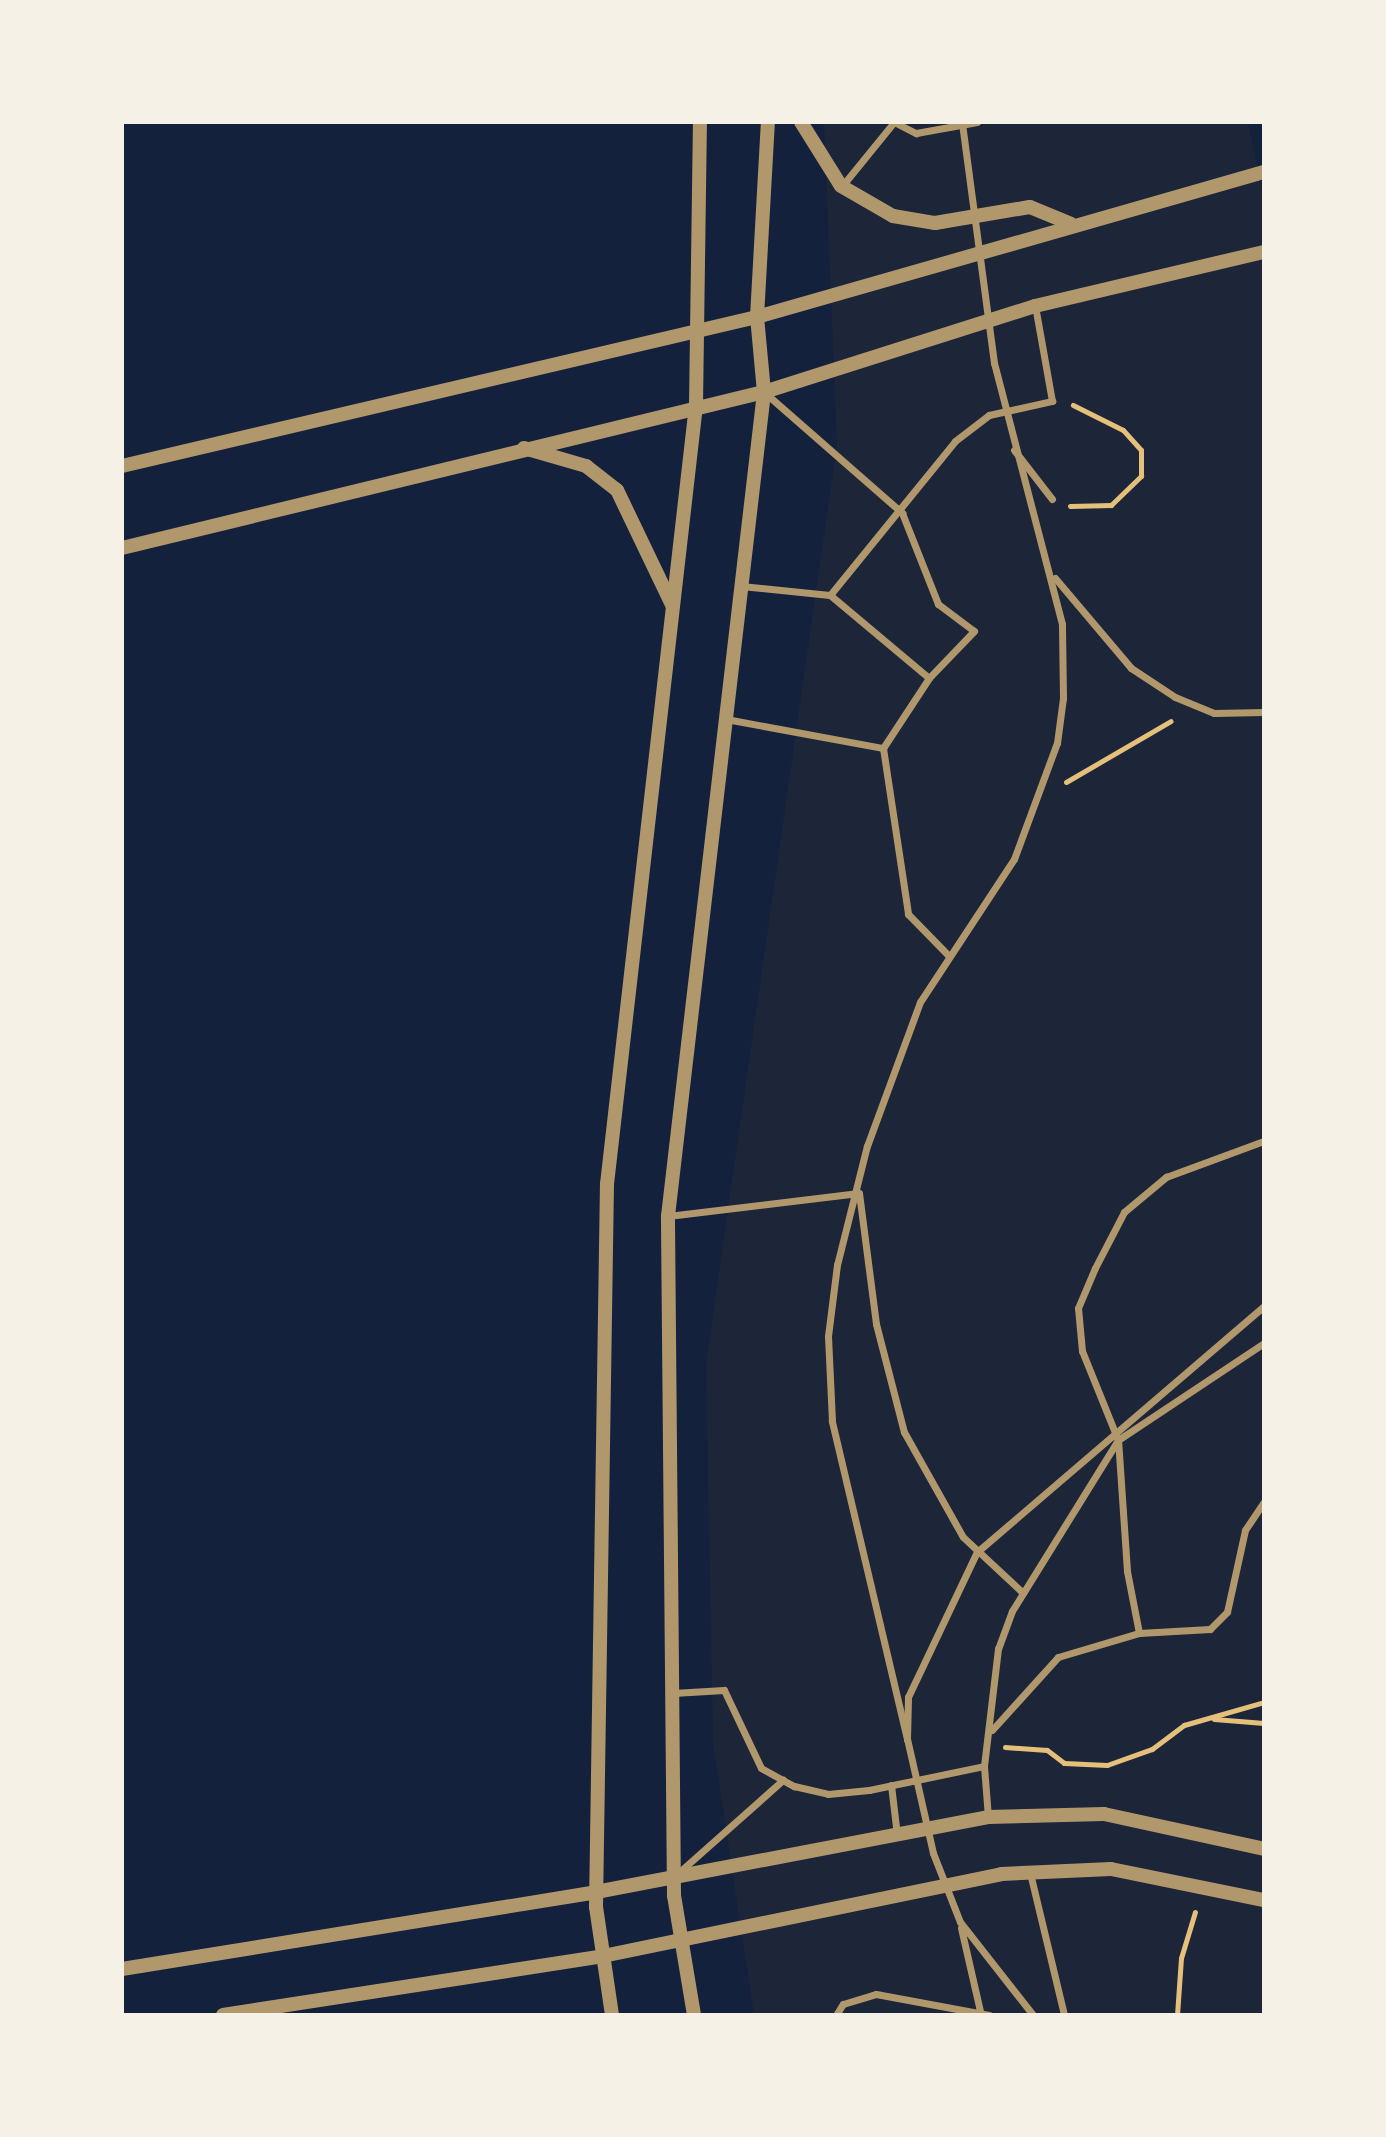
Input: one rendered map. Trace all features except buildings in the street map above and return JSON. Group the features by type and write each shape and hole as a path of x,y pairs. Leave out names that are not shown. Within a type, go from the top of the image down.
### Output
{"street":[{"path":"612,2015 596,1892 607,1184 696,405 694,328 700,122"},
{"path":"694,2015 674,1877 668,1216 764,392 757,317 768,122"},
{"path":"801,122 841,186 893,216 935,223 1030,207 1072,224"},
{"path":"841,186 894,122 916,133 977,122"},
{"path":"962,124 1011,446 1051,573 1062,624 1063,698 1040,797 1014,859 949,956 896,1062 837,1265 828,1336 832,1421 933,1853 960,1922 981,2015"},
{"path":"122,466 694,328 757,317 1072,224 1264,172"},
{"path":"122,548 696,405 764,392 1035,306 1264,252"},
{"path":"830,595 902,513 929,466 989,415 1052,401 1035,306"},
{"path":"764,392 902,513 938,604 974,631 929,678 883,748 908,914 949,956"},
{"path":"1011,446 1052,499"},
{"path":"524,448 586,466 617,490 673,608"},
{"path":"1051,573 1131,668 1196,706 1264,712"},
{"path":"741,586 830,595 929,678"},
{"path":"726,719 883,748"},
{"path":"1139,1633 1127,1571 1118,1440 1082,1351 1078,1308 1124,1212 1166,1177 1264,1141"},
{"path":"668,1216 859,1193"},
{"path":"859,1193 876,1324 904,1432 963,1537 1023,1593"},
{"path":"907,1739 908,1697 924,1652 977,1552 1125,1418 1264,1306"},
{"path":"988,1817 984,1766 991,1731 998,1649 1023,1593 1118,1440 1263,1342"},
{"path":"991,1731 1058,1657 1139,1633 1210,1629 1227,1612 1245,1530 1264,1502"},
{"path":"673,1693 724,1690 742,1741 761,1768 783,1780 828,1794 984,1766"},
{"path":"674,1877 783,1780"},
{"path":"891,1785 897,1835"},
{"path":"122,1969 596,1892 988,1817 1104,1814 1264,1849"},
{"path":"223,2015 603,1956 1030,1873 1111,1869 1204,1885 1264,1900"},
{"path":"1030,1873 1064,2015"},
{"path":"960,1922 1033,2015"},
{"path":"836,2015 843,2004 876,1994 914,1998 989,2015"}],"path":[{"path":"1052,401 1105,417 1141,450 1141,476 1111,505 1089,511 1052,499"},
{"path":"1040,797 1196,706"},
{"path":"988,1746 1107,1765 1129,1761 1205,1718 1264,1702"},
{"path":"1205,1718 1264,1723"},
{"path":"1177,2015 1181,1958 1204,1885"}],"shaded area":[{"path":"824,122 1248,122 1264,202 1264,2015 754,2015 713,1742 706,1364 837,445"}]}
